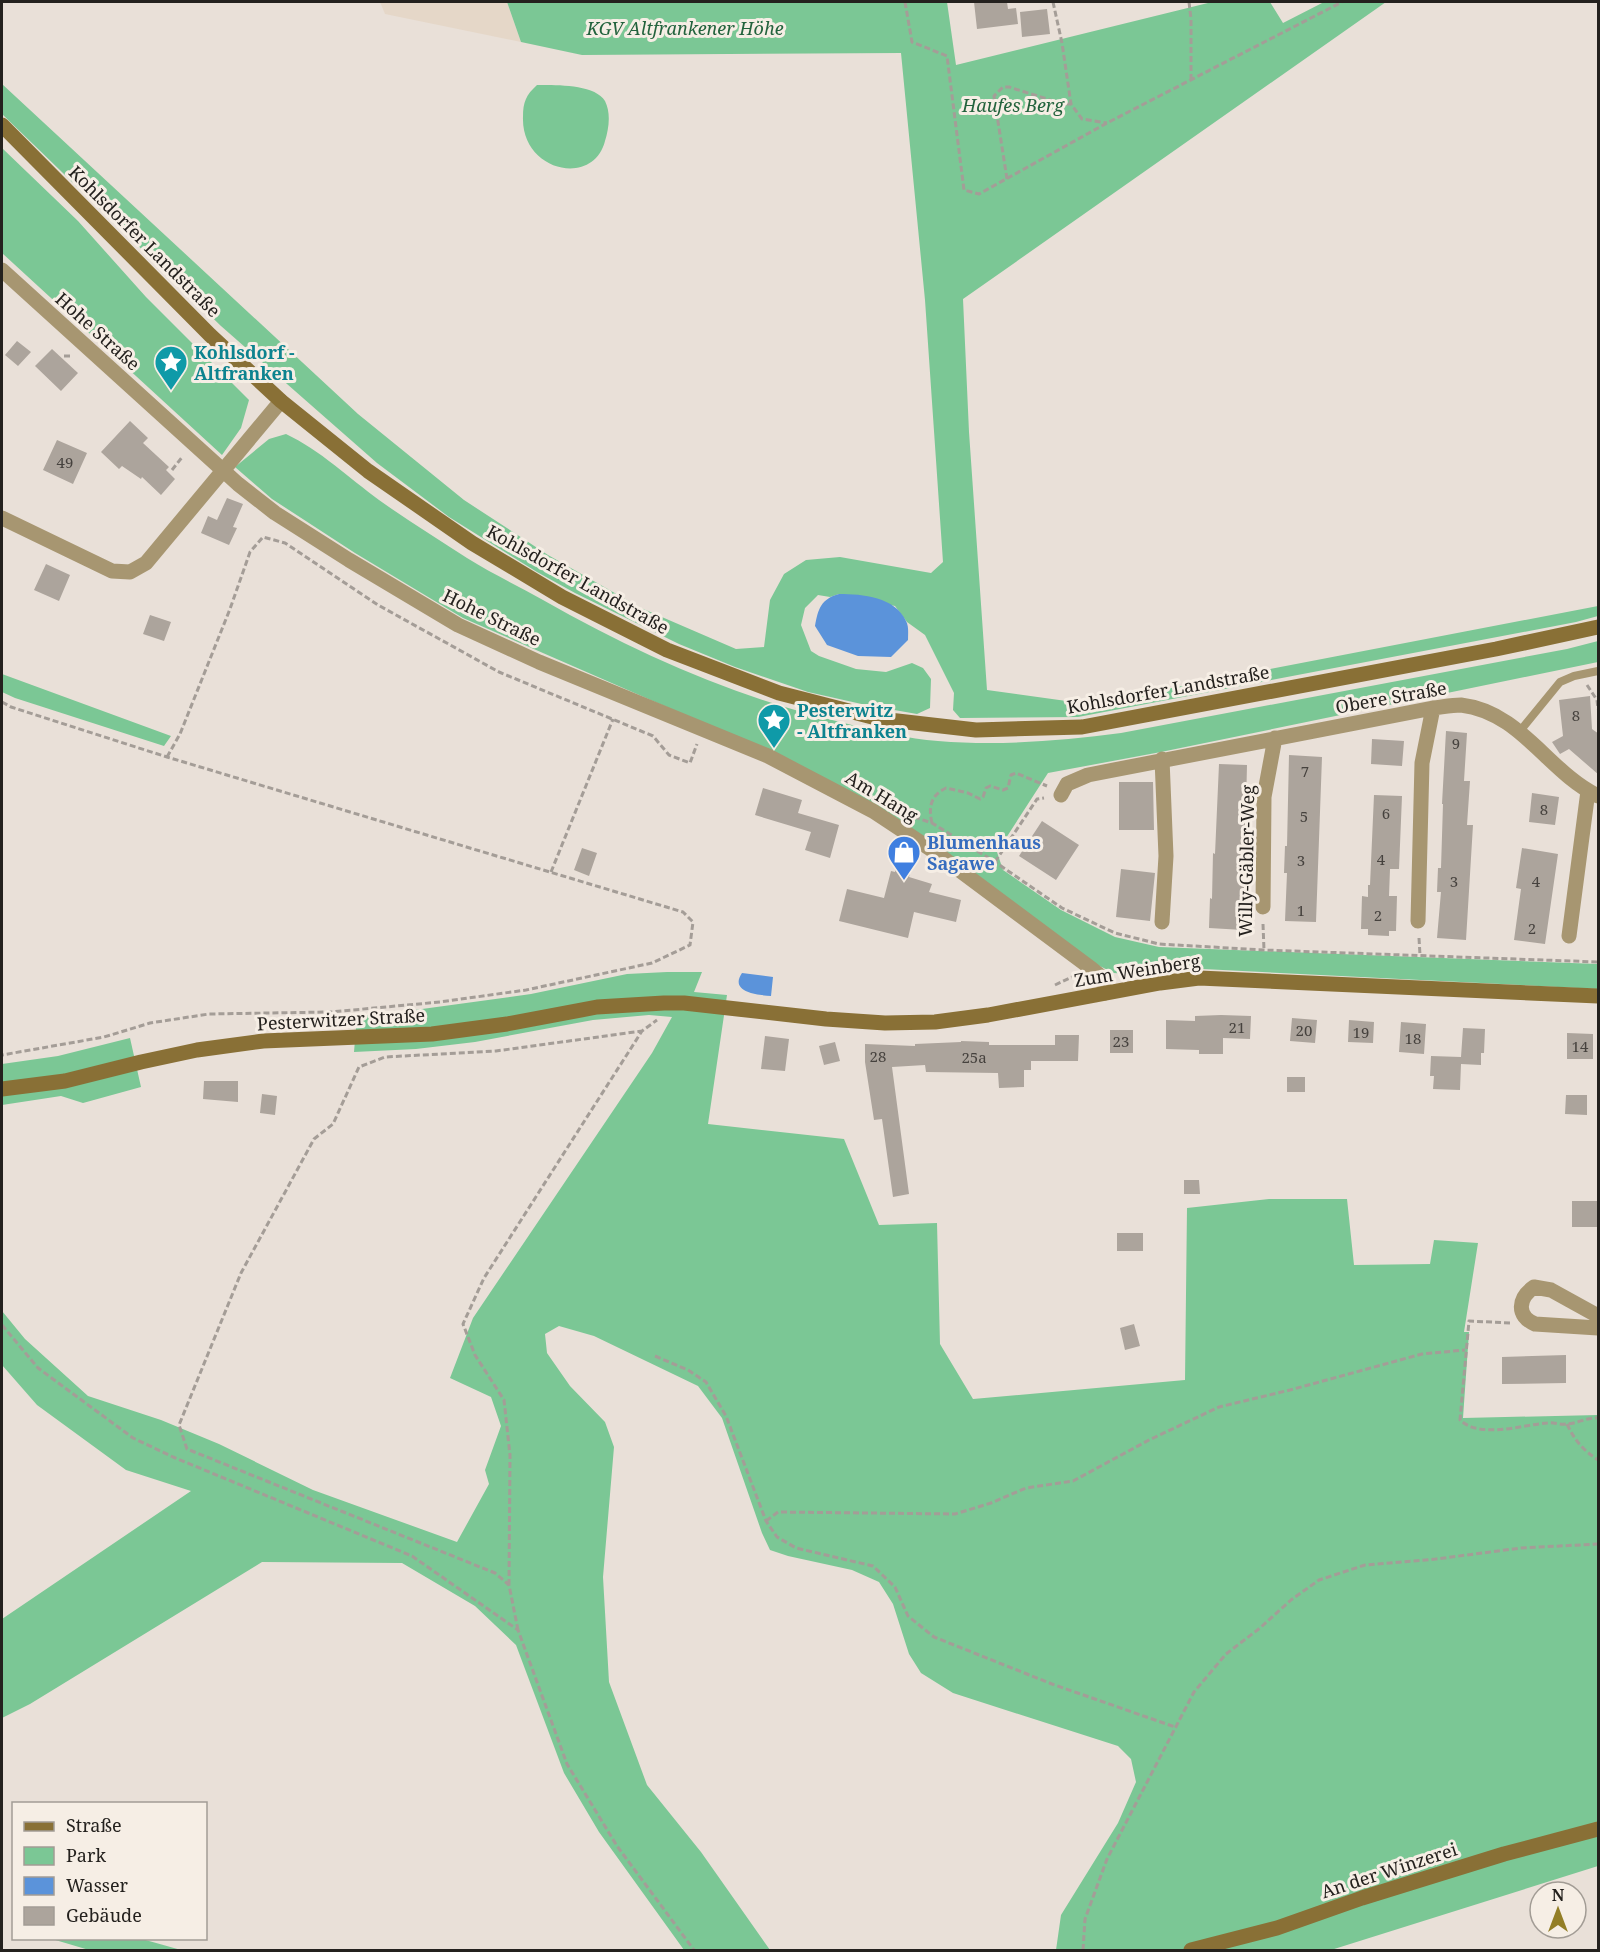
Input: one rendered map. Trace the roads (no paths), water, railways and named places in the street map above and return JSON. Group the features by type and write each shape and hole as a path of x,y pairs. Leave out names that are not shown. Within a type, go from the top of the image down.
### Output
{"street":[{"name":"Kohlsdorfer Landstraße","path":"2,125 280,401 359,464 472,543 562,597 667,651 779,693 880,719 976,730 1082,726 1496,649 1599,627"},
{"name":"Hohe Straße","path":"2,270 223,470 275,513 349,560 458,626 539,662 768,756"},
{"path":"2,518 112,571 130,572 146,563 280,401"},
{"name":"Obere Straße","path":"1061,795 1067,784 1088,775 1433,708 1460,705 1493,714 1520,731 1594,794"},
{"path":"1418,921 1422,764 1433,708"},
{"name":"Willy-Gäbler-Weg","path":"1263,907 1264,797 1275,738"},
{"name":"Am Hang","path":"768,756 873,811 935,852 1103,978 1105,993"},
{"path":"1162,759 1166,856 1162,922"},
{"path":"1569,936 1594,794"},
{"name":"Zum Weinberg","path":"684,1003 826,1019 885,1023 935,1022 988,1015 1160,982 1199,978 1599,996"},
{"name":"Pesterwitzer Straße","path":"2,1089 64,1081 197,1050 252,1043 432,1034 507,1024 597,1007 664,1002 684,1003"},
{"path":"1599,1316 1551,1290 1534,1287 1526,1292 1523,1299 1522,1313 1526,1320 1535,1324 1599,1328"},
{"name":"An der Winzerei","path":"1191,1950 1277,1928 1362,1898 1504,1854 1599,1828"}],"lane":[{"path":"1520,731 1560,682 1574,676 1599,671"}],"water":[{"path":"839,594 877,598 894,607 907,623 908,640 891,657 858,656 827,645 815,626 816,620 824,602"},
{"path":"742,973 773,977 771,996 752,993 742,988 739,979"}],"place":[{"name":"Kohlsdorf - Altfranken","path":"171,391"},
{"name":"Pesterwitz - Altfranken","path":"774,749"},
{"name":"Blumenhaus Sagawe","path":"904,881"}],"park label":[{"name":"KGV Altfrankener Höhe","path":"685,28"},
{"name":"Haufes Berg","path":"1013,105"}]}
